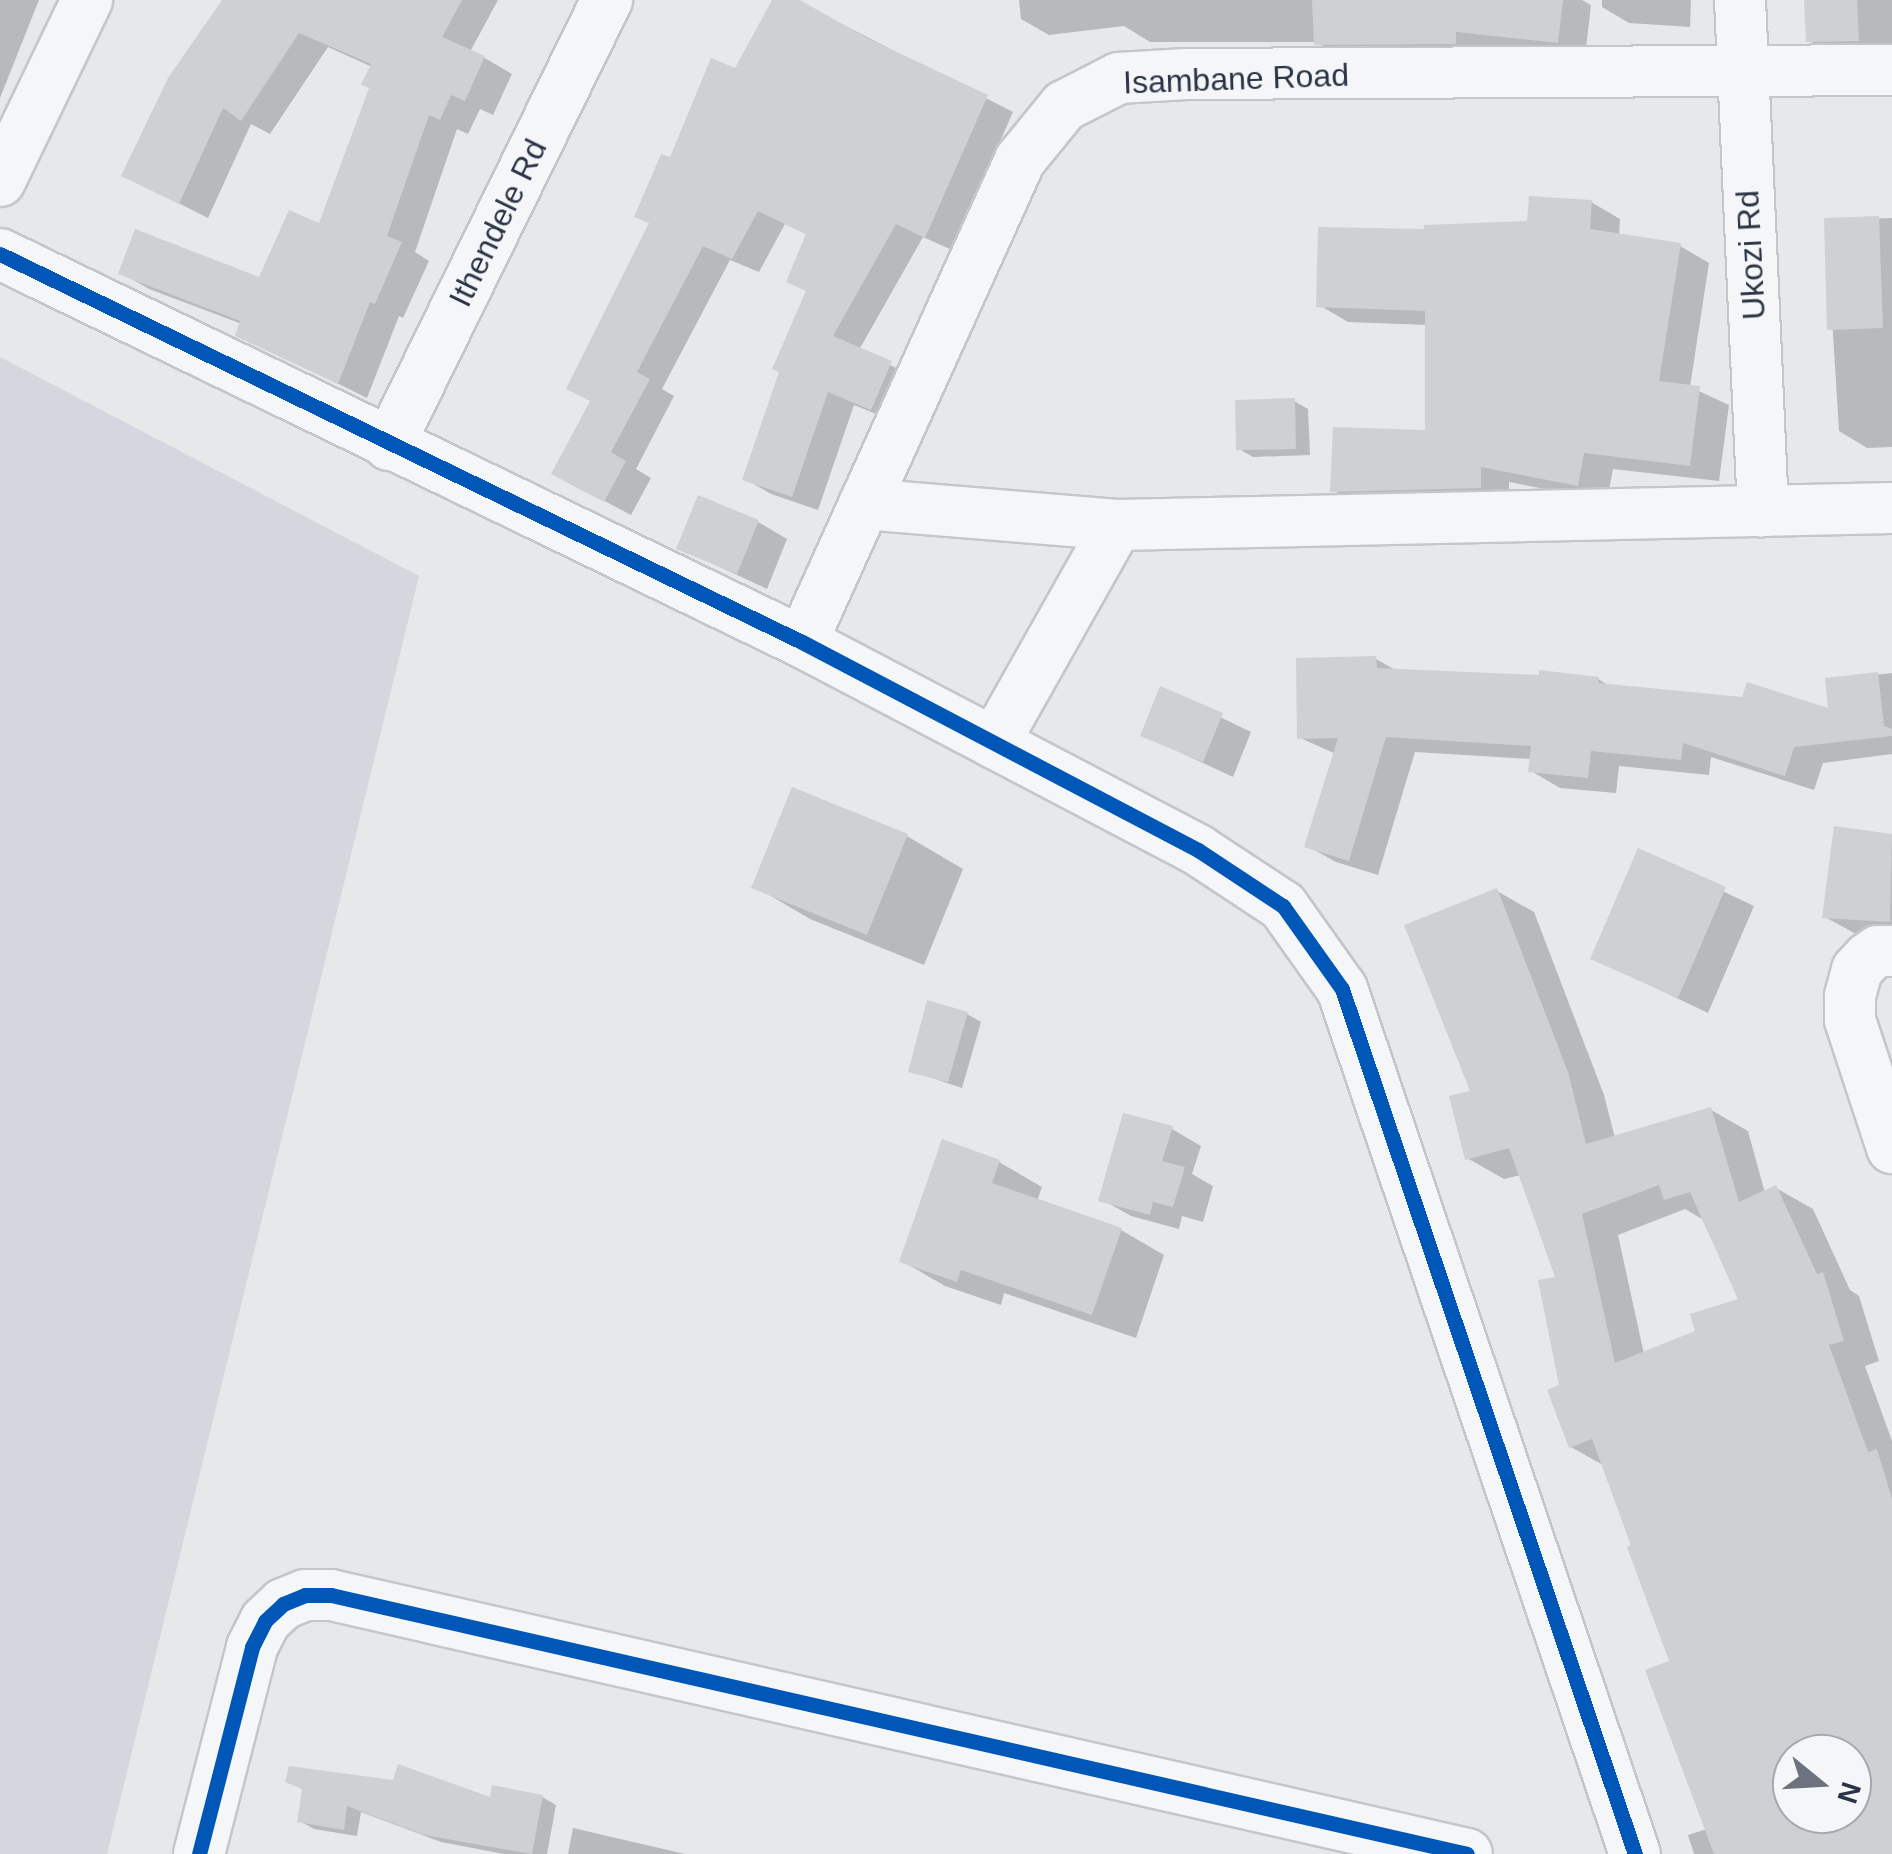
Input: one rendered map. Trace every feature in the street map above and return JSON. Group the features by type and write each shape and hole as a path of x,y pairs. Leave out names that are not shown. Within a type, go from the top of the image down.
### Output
{"street":[{"path":"0,181 88,0"},
{"name":"Ithendele Rd","path":"389,445 607,0"},
{"name":"Ukozi Rd","path":"1740,0 1763,511"},
{"name":"Isambane Road","path":"802,642 1020,160 1064,106 1119,78 1186,74 1892,70"},
{"path":"0,254 802,642 1198,850 1283,906 1342,989 1635,1854"},
{"path":"864,504 1117,525 1892,508"},
{"path":"994,743 1117,525"},
{"path":"1875,960 1850,997 1850,1020 1892,1148"},
{"path":"199,1854 252,1647 264,1621 283,1604 305,1595 330,1595 1467,1854"}],"shaded area":[{"path":"0,357 419,576 107,1854 0,1854"}],"building":[{"path":"222,0 462,0 442,37 485,56 465,101 451,95 440,120 429,115 387,236 402,242 375,304 370,302 338,384 235,336 240,321 118,274 135,229 259,277 289,210 319,223 369,88 361,85 371,64 299,33 241,121 223,108 179,204 121,176 168,78"},
{"path":"772,0 800,0 867,38 988,95 925,238 896,224 833,336 892,361 871,410 828,392 792,497 742,480 779,372 772,369 806,291 786,282 806,234 758,211 732,259 703,246 637,372 650,379 611,452 626,461 604,502 551,474 590,401 566,389 649,223 634,217 661,154 670,157 711,58 735,68"},
{"path":"1312,0 1563,0 1558,43 1456,32 1456,44 1314,45"},
{"path":"1804,0 1857,0 1859,41 1806,42"},
{"path":"1529,196 1592,200 1590,229 1681,243 1659,381 1700,386 1690,466 1584,453 1578,486 1481,467 1481,488 1330,492 1333,427 1425,430 1425,311 1316,307 1318,227 1424,229 1424,225 1527,221"},
{"path":"1879,216 1883,328 1827,330 1824,218"},
{"path":"1295,398 1296,449 1236,450 1235,400"},
{"path":"698,495 759,520 737,574 676,549"},
{"path":"1376,656 1377,668 1539,675 1539,670 1599,677 1598,683 1742,697 1747,682 1828,708 1825,678 1878,672 1884,726 1892,729 1892,736 1794,747 1785,776 1683,743 1681,760 1591,751 1588,778 1528,772 1531,746 1386,737 1349,861 1304,847 1338,738 1297,739 1296,658"},
{"path":"1160,686 1223,713 1203,762 1140,736"},
{"path":"792,787 908,834 867,935 751,888"},
{"path":"1834,826 1892,834 1890,922 1822,918"},
{"path":"1638,848 1726,887 1678,998 1590,959"},
{"path":"1497,888 1568,1072 1586,1144 1711,1107 1739,1202 1776,1185 1817,1274 1823,1272 1844,1341 1829,1345 1868,1452 1877,1449 1892,1499 1892,1854 1714,1854 1645,1670 1669,1661 1627,1547 1631,1545 1592,1439 1569,1448 1547,1390 1559,1385 1538,1280 1555,1277 1509,1148 1465,1160 1449,1096 1470,1091 1404,925","holes":["1659,1185 1664,1200 1690,1192 1738,1299 1690,1314 1695,1331 1615,1363 1582,1214"]},
{"path":"927,1000 968,1012 948,1082 908,1072"},
{"path":"1123,1113 1173,1126 1162,1161 1185,1167 1173,1207 1153,1202 1150,1215 1098,1201"},
{"path":"942,1139 1000,1160 992,1183 1122,1228 1092,1315 961,1270 957,1282 899,1262"},
{"path":"398,1764 490,1797 492,1785 543,1795 532,1854 424,1835 347,1806 344,1830 297,1822 302,1789 285,1782 289,1766 393,1780"}],"cycle path":[{"path":"0,254 802,642 1198,850 1283,906 1342,989 1635,1854"},
{"path":"199,1854 252,1647 265,1621 283,1604 305,1595 331,1595 1467,1854"}]}
